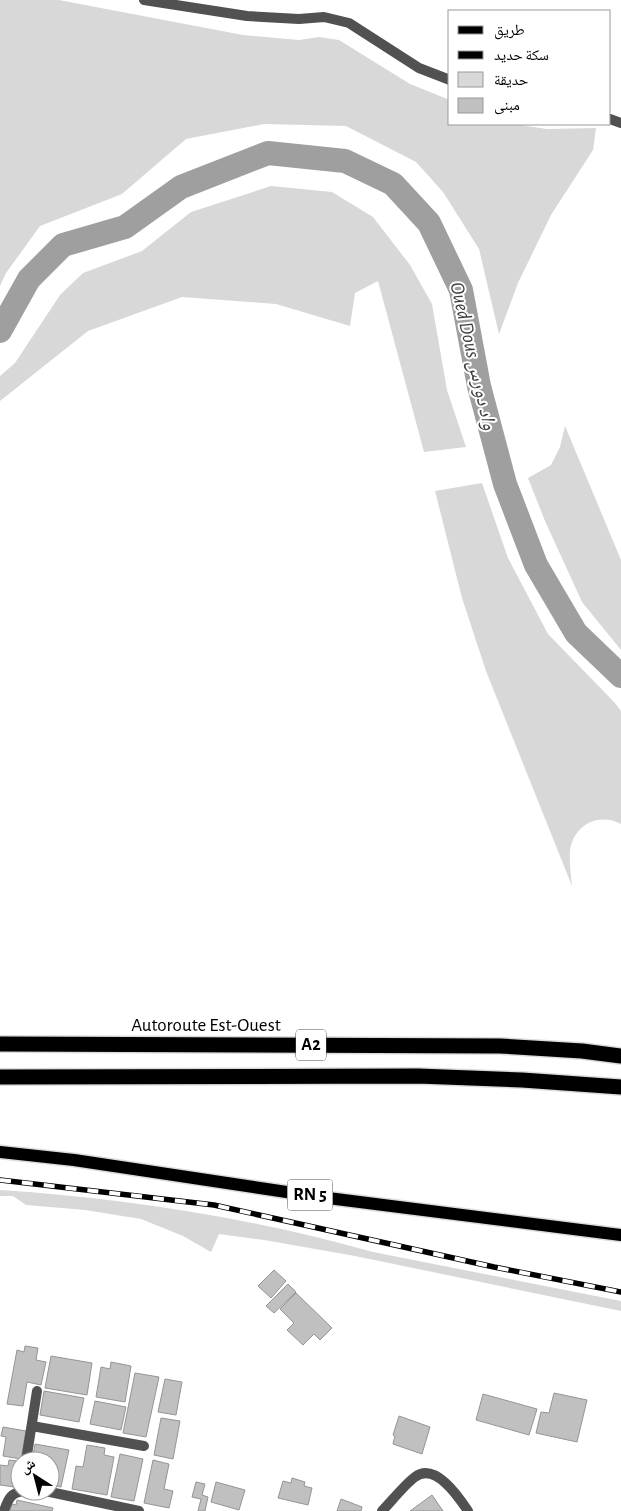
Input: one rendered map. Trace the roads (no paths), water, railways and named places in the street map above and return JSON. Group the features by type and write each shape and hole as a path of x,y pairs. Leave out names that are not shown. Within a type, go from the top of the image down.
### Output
{"highway":[{"name":"Autoroute Est-Ouest","path":"0,1044 500,1046 582,1051 621,1056"},
{"name":"A2","path":"0,1077 418,1076 522,1080 621,1087"}],"main road":[{"name":"RN 5","path":"0,1152 621,1235"}],"street":[{"path":"144,0 247,16 299,19 324,17 349,23 419,68 448,79"},
{"path":"28,1451 37,1391"},
{"path":"32,1426 144,1446"},
{"path":"382,1511 414,1478 420,1474 428,1473 435,1475 448,1485 468,1511"},
{"path":"60,1494 139,1511"},
{"path":"4,1511 10,1496"}],"waterway":[{"name":"Oued Dous واد دورس","path":"0,331 29,279 63,245 125,227 181,187 268,153 345,161 393,184 429,223 461,290 479,386 505,484 536,565 576,633 621,676"}],"railway":[{"path":"0,1180 214,1205 494,1267 621,1292"}]}
